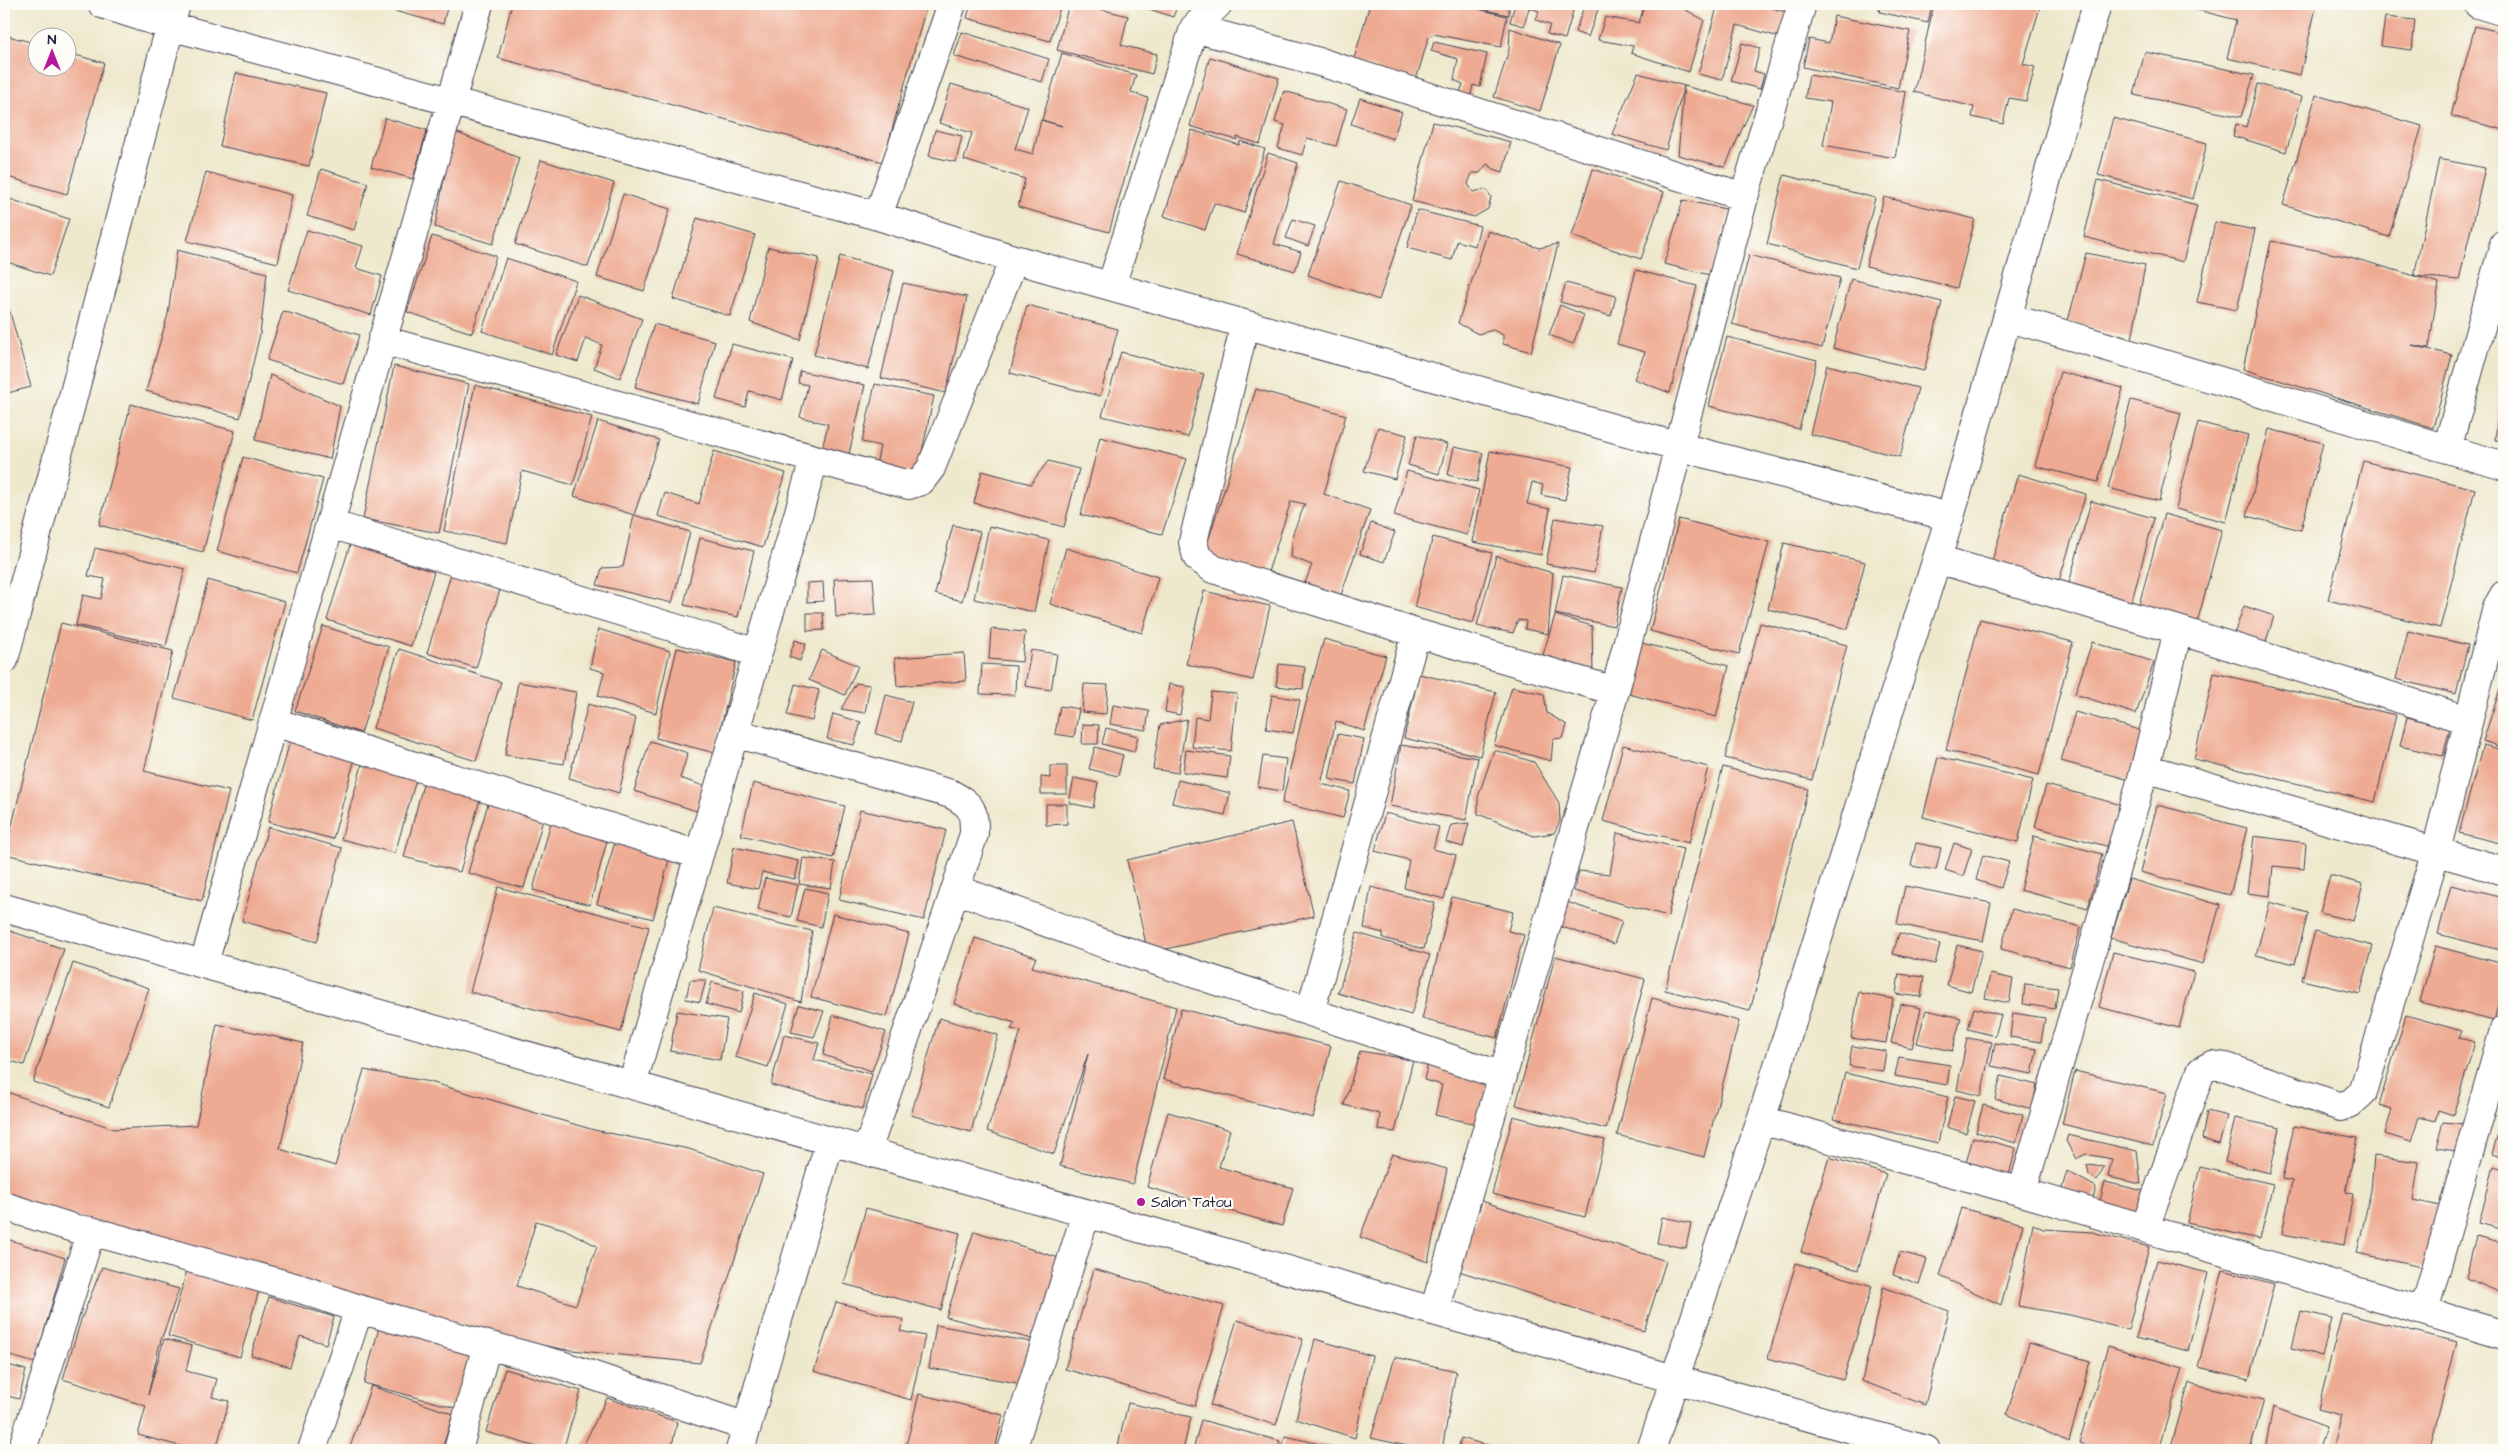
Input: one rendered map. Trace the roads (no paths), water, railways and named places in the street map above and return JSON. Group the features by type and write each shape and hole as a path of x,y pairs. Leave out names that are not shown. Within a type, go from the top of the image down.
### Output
{"street":[{"path":"102,4 173,15 451,100 878,216 1014,259 1680,447 1950,517"},
{"path":"204,963 479,4"},
{"path":"878,216 952,4"},
{"path":"1111,286 1194,28 1218,4"},
{"path":"1434,1311 1615,691 1744,197 1802,4"},
{"path":"1651,1450 1676,1380 1761,1120 1950,517 2097,4"},
{"path":"2478,4 2504,12"},
{"path":"4,660 173,15"},
{"path":"1194,28 1323,63 1744,197"},
{"path":"2447,448 2504,244"},
{"path":"382,340 814,460 909,484 921,481 931,468 1014,259"},
{"path":"2007,317 2504,466"},
{"path":"1245,324 1193,542 1197,557 1213,569 1416,633 1615,691"},
{"path":"632,1085 814,460"},
{"path":"330,524 758,653"},
{"path":"1937,559 2178,630 2468,720"},
{"path":"2146,1228 2201,1071 2212,1065 2226,1067 2341,1106 2352,1102 2363,1092 2436,851 2497,607 2504,595"},
{"path":"2022,1192 2145,768 2178,630"},
{"path":"1310,1012 1416,633"},
{"path":"274,722 699,855"},
{"path":"735,733 951,794 968,803 974,815 974,834 867,1151"},
{"path":"2145,768 2504,870"},
{"path":"956,889 1104,944 1503,1076"},
{"path":"4,908 1926,1450"},
{"path":"2424,1312 2504,1030"},
{"path":"1761,1120 2022,1192 2504,1335"},
{"path":"4,1206 76,1229 91,1231 301,1289 359,1309 561,1365 744,1439 830,1141"},
{"path":"1012,1450 1086,1213"},
{"path":"22,1450 91,1231"},
{"path":"312,1450 359,1309"},
{"path":"458,1450 487,1345"}],"place":[{"name":"Salon Tatou","path":"1141,1202"}]}
